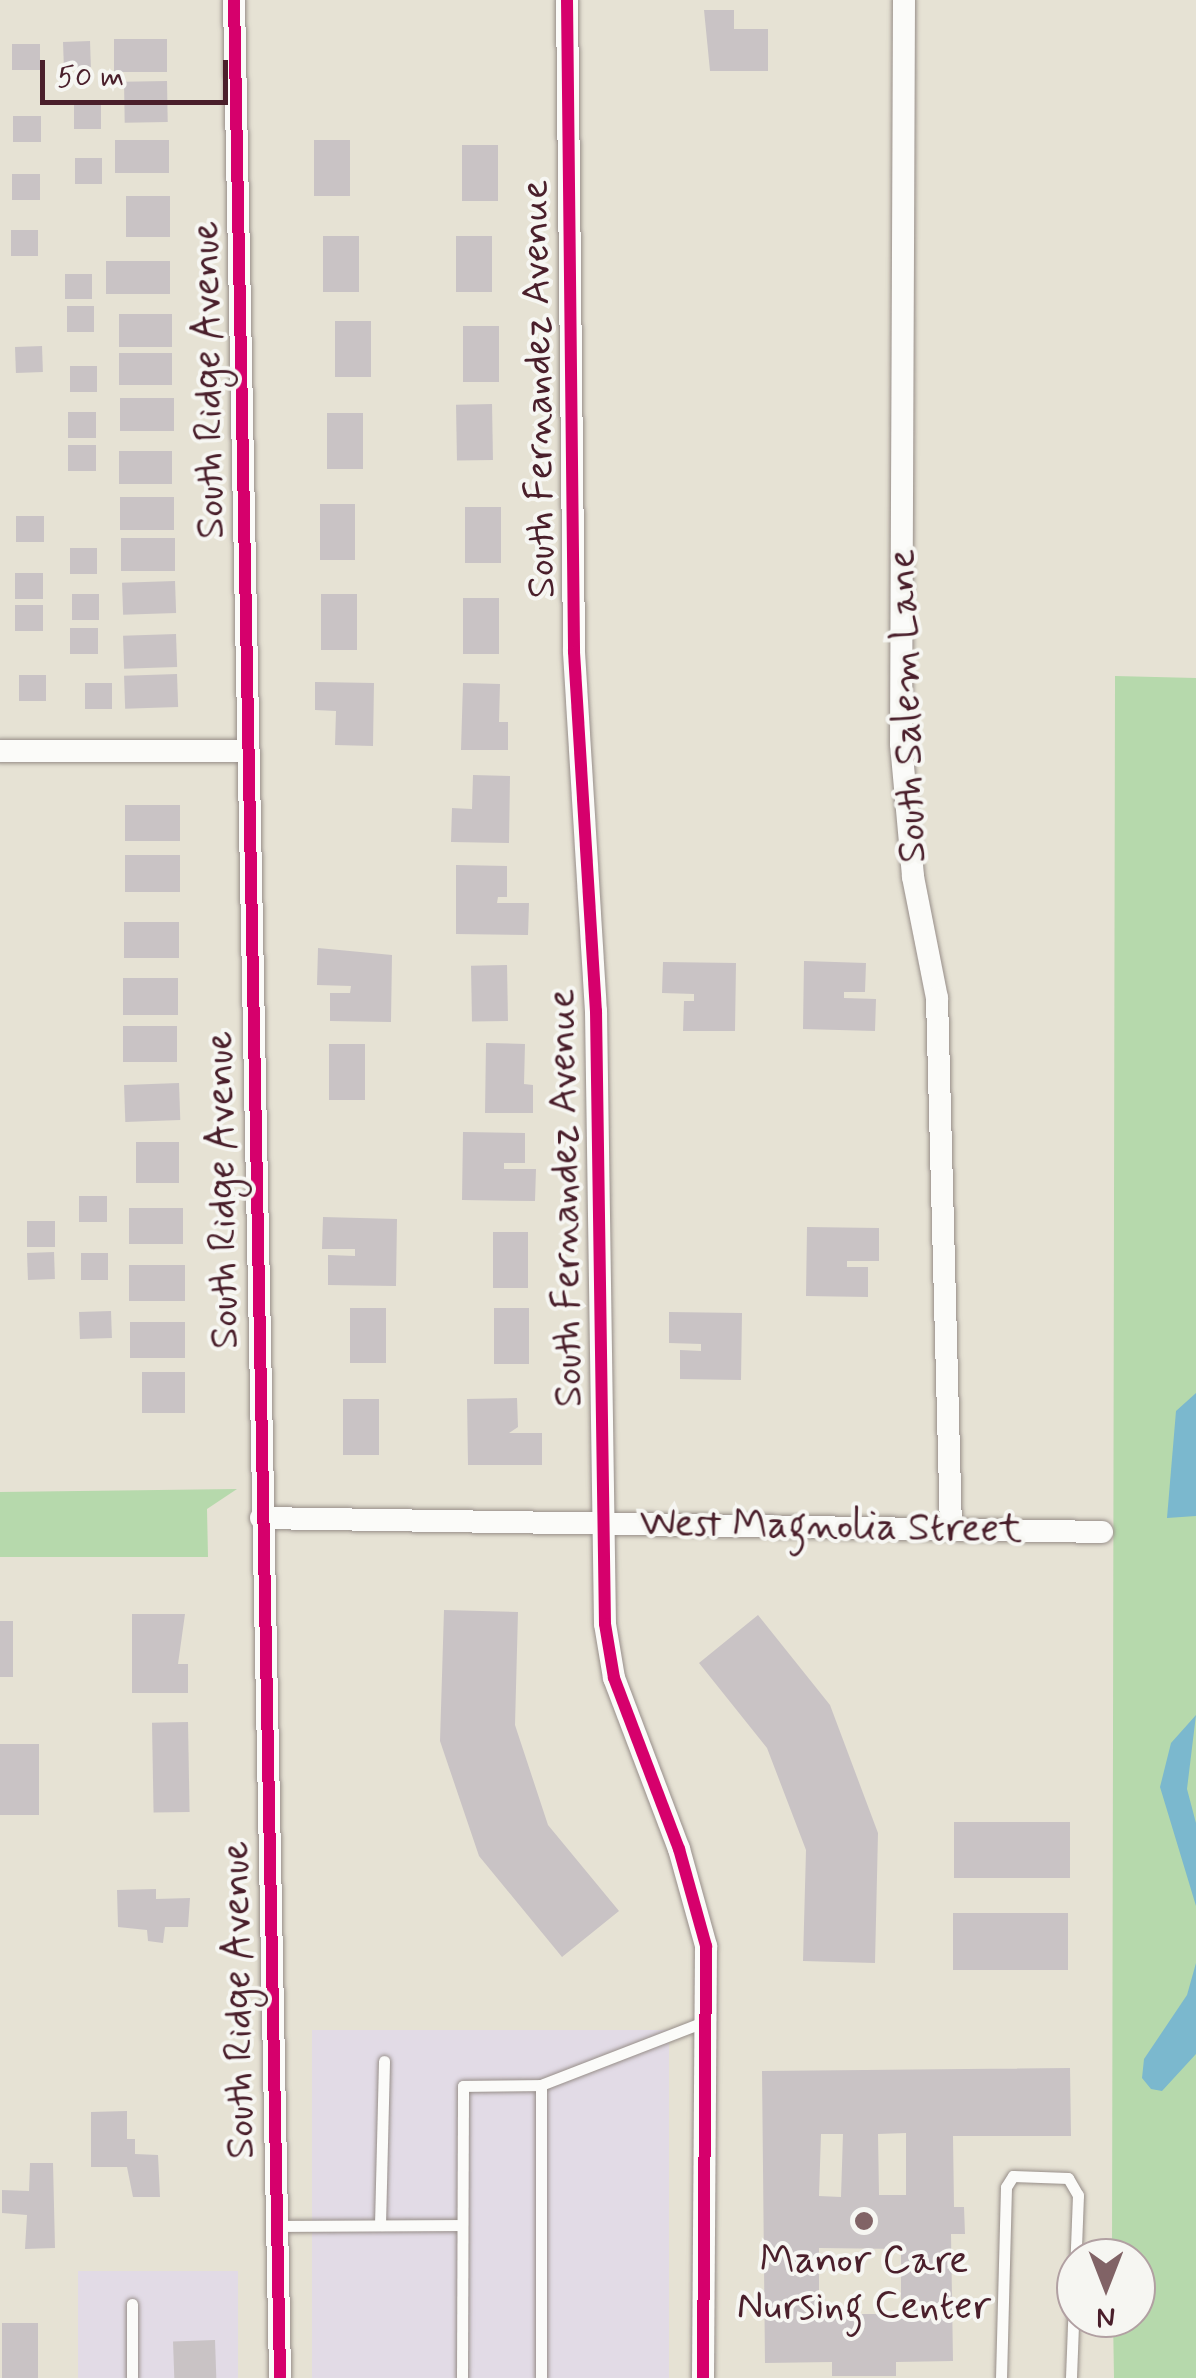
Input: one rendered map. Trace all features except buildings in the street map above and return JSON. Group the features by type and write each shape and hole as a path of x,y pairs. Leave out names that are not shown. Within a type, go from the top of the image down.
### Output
{"street":[{"name":"South Ridge Avenue","path":"234,0 280,2378"},
{"name":"South Fernandez Avenue","path":"567,0 574,652 596,1011 605,1624 614,1678 679,1849 702,1929 709,1988 701,2023 703,2378"},
{"name":"South Salem Lane","path":"904,0 902,744 913,876 937,998 951,1529"},
{"path":"0,751 248,751"},
{"name":"West Magnolia Street","path":"262,1518 1102,1532"}],"lane":[{"path":"462,2378 463,2086 541,2085 701,2023"},
{"path":"380,2226 384,2061"},
{"path":"541,2085 542,2378"},
{"path":"1001,2378 1006,2187 1013,2176 1068,2178 1078,2195 1071,2378"},
{"path":"277,2226 462,2224"},
{"path":"132,2304 132,2378"}],"shaded area":[{"path":"312,2030 669,2030 669,2378 312,2378"},
{"path":"78,2271 238,2271 238,2378 78,2378"}],"green space":[{"path":"1115,676 1196,678 1196,2378 1114,2378 1113,2338 1156,2338 1156,2238 1112,2238"},
{"path":"237,1489 207,1509 208,1557 0,1557 0,1492"}],"water":[{"path":"1196,1393 1196,1516 1167,1518 1176,1411"},
{"path":"1196,1715 1187,1789 1196,1823 1196,1906 1160,1787 1171,1743"},
{"path":"1196,1963 1196,2054 1162,2091 1151,2089 1142,2078 1144,2059 1187,1995"}],"cycle path":[{"path":"234,0 280,2378"},
{"path":"567,0 574,652 596,1011 605,1624 614,1678 679,1849 706,1946 703,2378"}],"place":[{"name":"Manor Care Nursing Center","path":"864,2221"}]}
